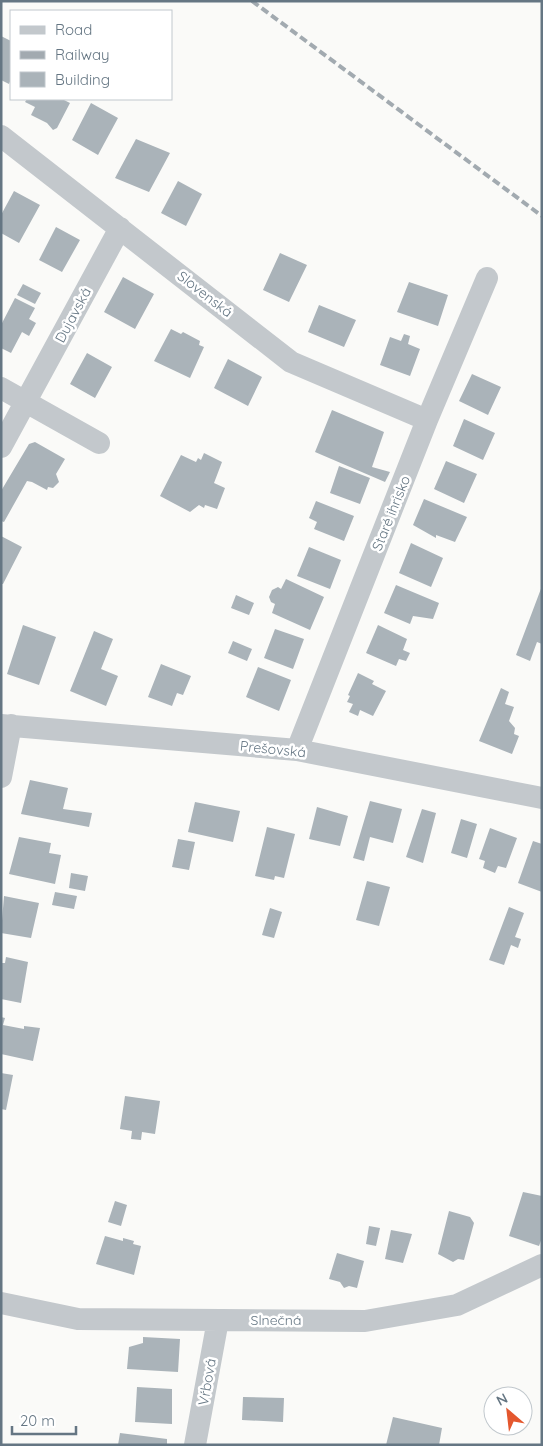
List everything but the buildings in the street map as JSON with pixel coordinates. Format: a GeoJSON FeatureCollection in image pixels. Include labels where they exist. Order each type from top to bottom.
{"type":"FeatureCollection","features":[{"type":"Feature","properties":{"kind":"street","name":"Slovenská"},"geometry":{"type":"LineString","coordinates":[[1,136],[292,362],[428,420]]}},
{"type":"Feature","properties":{"kind":"street","name":"Dujavská"},"geometry":{"type":"LineString","coordinates":[[1,447],[120,228]]}},
{"type":"Feature","properties":{"kind":"street","name":"Staré ihrisko"},"geometry":{"type":"LineString","coordinates":[[297,750],[428,420],[487,278]]}},
{"type":"Feature","properties":{"kind":"street"},"geometry":{"type":"LineString","coordinates":[[1,388],[99,444]]}},
{"type":"Feature","properties":{"kind":"street"},"geometry":{"type":"LineString","coordinates":[[1,777],[6,725]]}},
{"type":"Feature","properties":{"kind":"street","name":"Prešovská"},"geometry":{"type":"LineString","coordinates":[[6,725],[297,750],[540,794]]}},
{"type":"Feature","properties":{"kind":"street","name":"Slnečná"},"geometry":{"type":"LineString","coordinates":[[1,1303],[78,1319],[365,1321],[457,1305],[542,1265]]}},
{"type":"Feature","properties":{"kind":"street","name":"Vŕbová"},"geometry":{"type":"LineString","coordinates":[[196,1445],[218,1320]]}},
{"type":"Feature","properties":{"kind":"railway"},"geometry":{"type":"LineString","coordinates":[[252,1],[542,216]]}}]}
